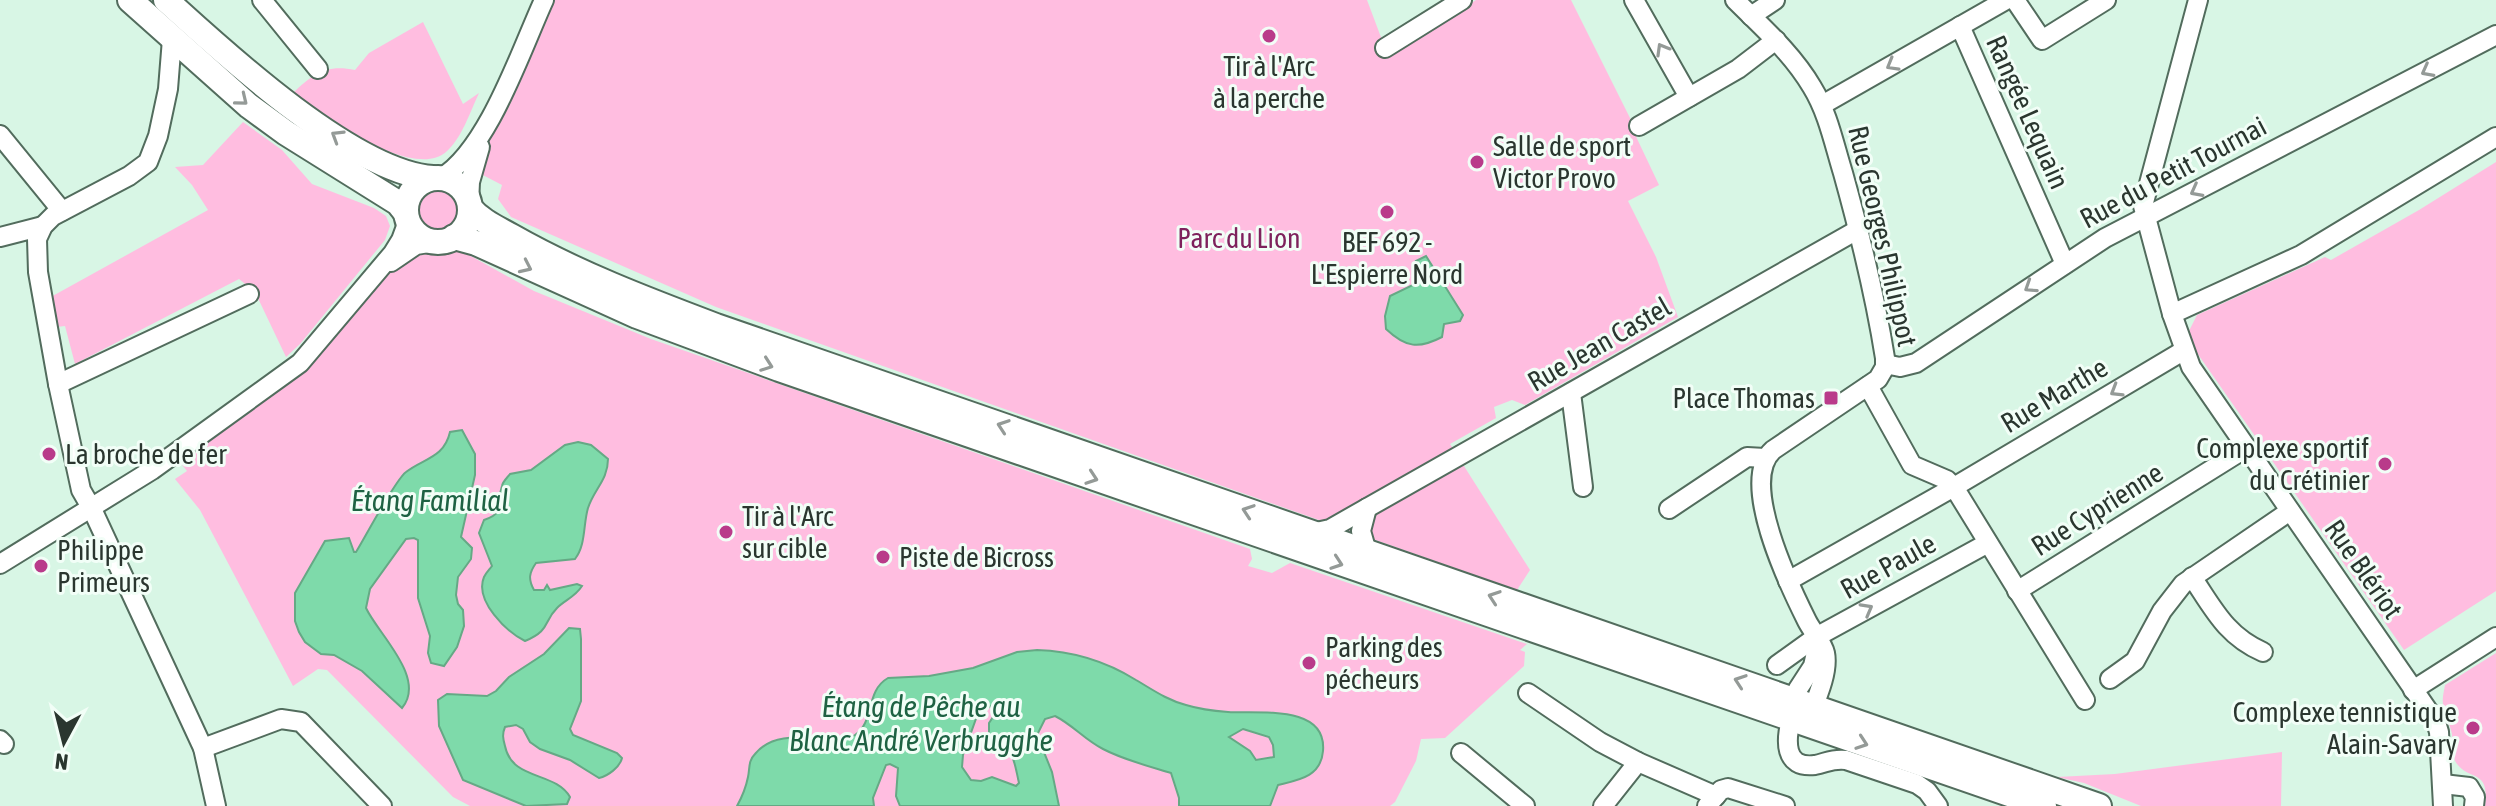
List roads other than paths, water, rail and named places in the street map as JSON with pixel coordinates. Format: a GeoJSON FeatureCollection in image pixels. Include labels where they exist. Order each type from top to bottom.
{"type":"FeatureCollection","features":[{"type":"Feature","properties":{"kind":"main road"},"geometry":{"type":"LineString","coordinates":[[130,0],[204,68],[286,133],[398,203],[418,235],[476,243],[613,306],[719,348],[1799,713],[2099,806]]}},
{"type":"Feature","properties":{"kind":"main road"},"geometry":{"type":"LineString","coordinates":[[166,0],[226,55],[316,123],[394,168],[413,176],[458,184],[480,218],[528,246],[610,283],[691,317],[1367,552],[2044,806]]}},
{"type":"Feature","properties":{"kind":"main road"},"geometry":{"type":"LineString","coordinates":[[407,217],[407,199],[412,190],[423,181],[437,178]]}},
{"type":"Feature","properties":{"kind":"main road"},"geometry":{"type":"LineString","coordinates":[[445,240],[465,227],[470,206]]}},
{"type":"Feature","properties":{"kind":"street"},"geometry":{"type":"LineString","coordinates":[[262,0],[318,69]]}},
{"type":"Feature","properties":{"kind":"street"},"geometry":{"type":"LineString","coordinates":[[470,206],[471,174],[487,125],[544,0]]}},
{"type":"Feature","properties":{"kind":"street"},"geometry":{"type":"LineString","coordinates":[[1385,48],[1462,0]]}},
{"type":"Feature","properties":{"kind":"street"},"geometry":{"type":"LineString","coordinates":[[1634,0],[1689,97]]}},
{"type":"Feature","properties":{"kind":"street","name":"Rue Georges Philippot"},"geometry":{"type":"LineString","coordinates":[[1669,509],[1747,457],[1765,458],[1868,386],[1880,376],[1885,364],[1874,293],[1859,229],[1822,105],[1804,74],[1776,40],[1735,0]]}},
{"type":"Feature","properties":{"kind":"street"},"geometry":{"type":"LineString","coordinates":[[1751,16],[1775,0]]}},
{"type":"Feature","properties":{"kind":"street"},"geometry":{"type":"LineString","coordinates":[[1822,105],[2006,0]]}},
{"type":"Feature","properties":{"kind":"street"},"geometry":{"type":"LineString","coordinates":[[2015,0],[2042,40],[2106,0]]}},
{"type":"Feature","properties":{"kind":"street"},"geometry":{"type":"LineString","coordinates":[[2145,218],[2145,190],[2198,0]]}},
{"type":"Feature","properties":{"kind":"street","name":"Rangée Lequain"},"geometry":{"type":"LineString","coordinates":[[1960,26],[2065,264]]}},
{"type":"Feature","properties":{"kind":"street","name":"Rue du Petit Tournai"},"geometry":{"type":"LineString","coordinates":[[1885,364],[1900,367],[1916,363],[2105,238],[2496,35]]}},
{"type":"Feature","properties":{"kind":"street"},"geometry":{"type":"LineString","coordinates":[[0,237],[43,226],[62,211],[129,176],[148,162],[158,136],[168,89],[172,39]]}},
{"type":"Feature","properties":{"kind":"street"},"geometry":{"type":"LineString","coordinates":[[1639,126],[1738,69],[1776,40]]}},
{"type":"Feature","properties":{"kind":"street"},"geometry":{"type":"LineString","coordinates":[[168,89],[184,73],[204,68]]}},
{"type":"Feature","properties":{"kind":"street"},"geometry":{"type":"LineString","coordinates":[[437,178],[463,161],[487,125]]}},
{"type":"Feature","properties":{"kind":"street"},"geometry":{"type":"LineString","coordinates":[[0,135],[62,211]]}},
{"type":"Feature","properties":{"kind":"street"},"geometry":{"type":"LineString","coordinates":[[2172,314],[2301,255],[2496,137]]}},
{"type":"Feature","properties":{"kind":"street"},"geometry":{"type":"LineString","coordinates":[[0,564],[179,452],[300,363],[398,245],[407,217]]}},
{"type":"Feature","properties":{"kind":"street","name":"Rue Blériot"},"geometry":{"type":"LineString","coordinates":[[2145,218],[2183,351],[2438,727],[2443,806]]}},
{"type":"Feature","properties":{"kind":"street"},"geometry":{"type":"LineString","coordinates":[[43,226],[37,239],[36,258],[81,490],[203,748],[216,806]]}},
{"type":"Feature","properties":{"kind":"street","name":"Rue Jean Castel"},"geometry":{"type":"LineString","coordinates":[[1312,533],[1326,531],[1859,229]]}},
{"type":"Feature","properties":{"kind":"street"},"geometry":{"type":"LineString","coordinates":[[374,277],[410,248],[445,240]]}},
{"type":"Feature","properties":{"kind":"street"},"geometry":{"type":"LineString","coordinates":[[58,384],[249,294]]}},
{"type":"Feature","properties":{"kind":"street","name":"Rue Marthe"},"geometry":{"type":"LineString","coordinates":[[1788,581],[2183,351]]}},
{"type":"Feature","properties":{"kind":"street"},"geometry":{"type":"LineString","coordinates":[[1868,386],[1915,467],[1947,480],[1954,487],[2085,700]]}},
{"type":"Feature","properties":{"kind":"street"},"geometry":{"type":"LineString","coordinates":[[1571,393],[1583,487]]}},
{"type":"Feature","properties":{"kind":"street","name":"Rue Cyprienne"},"geometry":{"type":"LineString","coordinates":[[2017,591],[2246,448]]}},
{"type":"Feature","properties":{"kind":"street"},"geometry":{"type":"LineString","coordinates":[[1765,458],[1760,476],[1764,506],[1788,581],[1825,652],[1825,661],[1786,746],[1798,762],[1813,765],[1836,759],[1846,760],[1917,784],[1927,791],[1938,806]]}},
{"type":"Feature","properties":{"kind":"street"},"geometry":{"type":"LineString","coordinates":[[1367,508],[1361,527],[1367,552]]}},
{"type":"Feature","properties":{"kind":"street"},"geometry":{"type":"LineString","coordinates":[[2110,679],[2135,661],[2168,602],[2192,577],[2290,511]]}},
{"type":"Feature","properties":{"kind":"street","name":"Rue Paule"},"geometry":{"type":"LineString","coordinates":[[1777,665],[1816,637],[1988,543]]}},
{"type":"Feature","properties":{"kind":"street"},"geometry":{"type":"LineString","coordinates":[[2192,577],[2228,630],[2263,652]]}},
{"type":"Feature","properties":{"kind":"street"},"geometry":{"type":"LineString","coordinates":[[2413,690],[2496,637]]}},
{"type":"Feature","properties":{"kind":"street"},"geometry":{"type":"LineString","coordinates":[[1528,693],[1594,739],[1711,801],[1728,788],[1785,806]]}},
{"type":"Feature","properties":{"kind":"street"},"geometry":{"type":"LineString","coordinates":[[203,748],[281,719],[301,722],[382,806]]}},
{"type":"Feature","properties":{"kind":"street"},"geometry":{"type":"LineString","coordinates":[[1461,753],[1525,806]]}},
{"type":"Feature","properties":{"kind":"street"},"geometry":{"type":"LineString","coordinates":[[1603,806],[1638,762]]}},
{"type":"Feature","properties":{"kind":"street"},"geometry":{"type":"LineString","coordinates":[[2443,784],[2469,787],[2475,797],[2474,806]]}},
{"type":"Feature","properties":{"kind":"water"},"geometry":{"type":"Polygon","coordinates":[[[1426,256],[1463,315],[1460,321],[1444,324],[1442,337],[1413,345],[1386,329],[1385,316],[1390,296],[1413,285],[1423,273],[1416,261],[1426,256]]]}},
{"type":"Feature","properties":{"kind":"water","name":"Étang Familial"},"geometry":{"type":"Polygon","coordinates":[[[462,430],[475,454],[475,475],[461,537],[472,548],[471,559],[458,577],[456,595],[463,610],[464,626],[457,647],[444,666],[431,663],[428,653],[430,636],[418,598],[418,540],[406,539],[370,589],[366,608],[398,656],[409,683],[408,696],[402,708],[362,671],[334,655],[321,654],[305,642],[295,621],[295,593],[325,541],[349,538],[356,552],[401,477],[438,452],[450,432],[462,430]]]}},
{"type":"Feature","properties":{"kind":"water","name":"Étang Familial"},"geometry":{"type":"Polygon","coordinates":[[[578,442],[591,445],[608,459],[606,473],[588,508],[581,548],[575,559],[536,563],[530,579],[534,590],[544,590],[547,585],[550,590],[577,584],[582,586],[557,608],[539,633],[525,641],[501,623],[484,596],[484,577],[492,566],[479,533],[484,520],[499,510],[500,492],[510,474],[531,470],[565,445],[578,442]]]}},
{"type":"Feature","properties":{"kind":"water"},"geometry":{"type":"Polygon","coordinates":[[[569,628],[580,629],[581,639],[581,701],[570,729],[573,735],[617,753],[622,758],[619,765],[599,778],[570,760],[540,749],[516,725],[505,727],[503,732],[509,757],[525,771],[563,789],[570,797],[567,804],[526,806],[463,780],[439,726],[438,700],[447,694],[487,696],[544,654],[569,628]]]}},
{"type":"Feature","properties":{"kind":"water","name":"Étang de Pêche au Blanc André Verbrugghe"},"geometry":{"type":"Polygon","coordinates":[[[1050,651],[1089,659],[1196,708],[1272,713],[1303,719],[1314,725],[1321,736],[1321,760],[1307,776],[1278,785],[1270,806],[1179,806],[1171,773],[1103,749],[1055,716],[1045,719],[1037,735],[1052,772],[1059,806],[900,806],[896,796],[898,768],[890,764],[886,765],[873,798],[874,806],[737,806],[751,759],[766,745],[792,738],[845,739],[861,729],[876,691],[888,678],[929,676],[973,668],[1017,652],[1050,651]],[[995,703],[977,716],[963,755],[962,767],[971,780],[981,781],[992,777],[1016,786],[1019,783],[1012,755],[989,737],[989,723],[999,708],[995,703]],[[1243,729],[1229,737],[1250,751],[1256,760],[1274,757],[1269,737],[1243,729]]]}},
{"type":"Feature","properties":{"kind":"place","name":"Tir à l'Arc à la perche"},"geometry":{"type":"Point","coordinates":[1269,36]}},
{"type":"Feature","properties":{"kind":"place","name":"Salle de sport Victor Provo"},"geometry":{"type":"Point","coordinates":[1477,162]}},
{"type":"Feature","properties":{"kind":"place","name":"BEF 692 - L'Espierre Nord"},"geometry":{"type":"Point","coordinates":[1387,212]}},
{"type":"Feature","properties":{"kind":"place","name":"Place Thomas"},"geometry":{"type":"Point","coordinates":[1831,398]}},
{"type":"Feature","properties":{"kind":"place","name":"La broche de fer"},"geometry":{"type":"Point","coordinates":[49,454]}},
{"type":"Feature","properties":{"kind":"place","name":"Complexe sportif du Crétinier"},"geometry":{"type":"Point","coordinates":[2385,464]}},
{"type":"Feature","properties":{"kind":"place","name":"Tir à l'Arc sur cible"},"geometry":{"type":"Point","coordinates":[726,532]}},
{"type":"Feature","properties":{"kind":"place","name":"Piste de Bicross"},"geometry":{"type":"Point","coordinates":[883,557]}},
{"type":"Feature","properties":{"kind":"place","name":"Philippe Primeurs"},"geometry":{"type":"Point","coordinates":[41,566]}},
{"type":"Feature","properties":{"kind":"place","name":"Parking des pécheurs"},"geometry":{"type":"Point","coordinates":[1309,663]}},
{"type":"Feature","properties":{"kind":"place","name":"Complexe tennistique Alain-Savary"},"geometry":{"type":"Point","coordinates":[2473,728]}},
{"type":"Feature","properties":{"kind":"park label","name":"Parc du Lion"},"geometry":{"type":"Point","coordinates":[1239,238]}}]}
